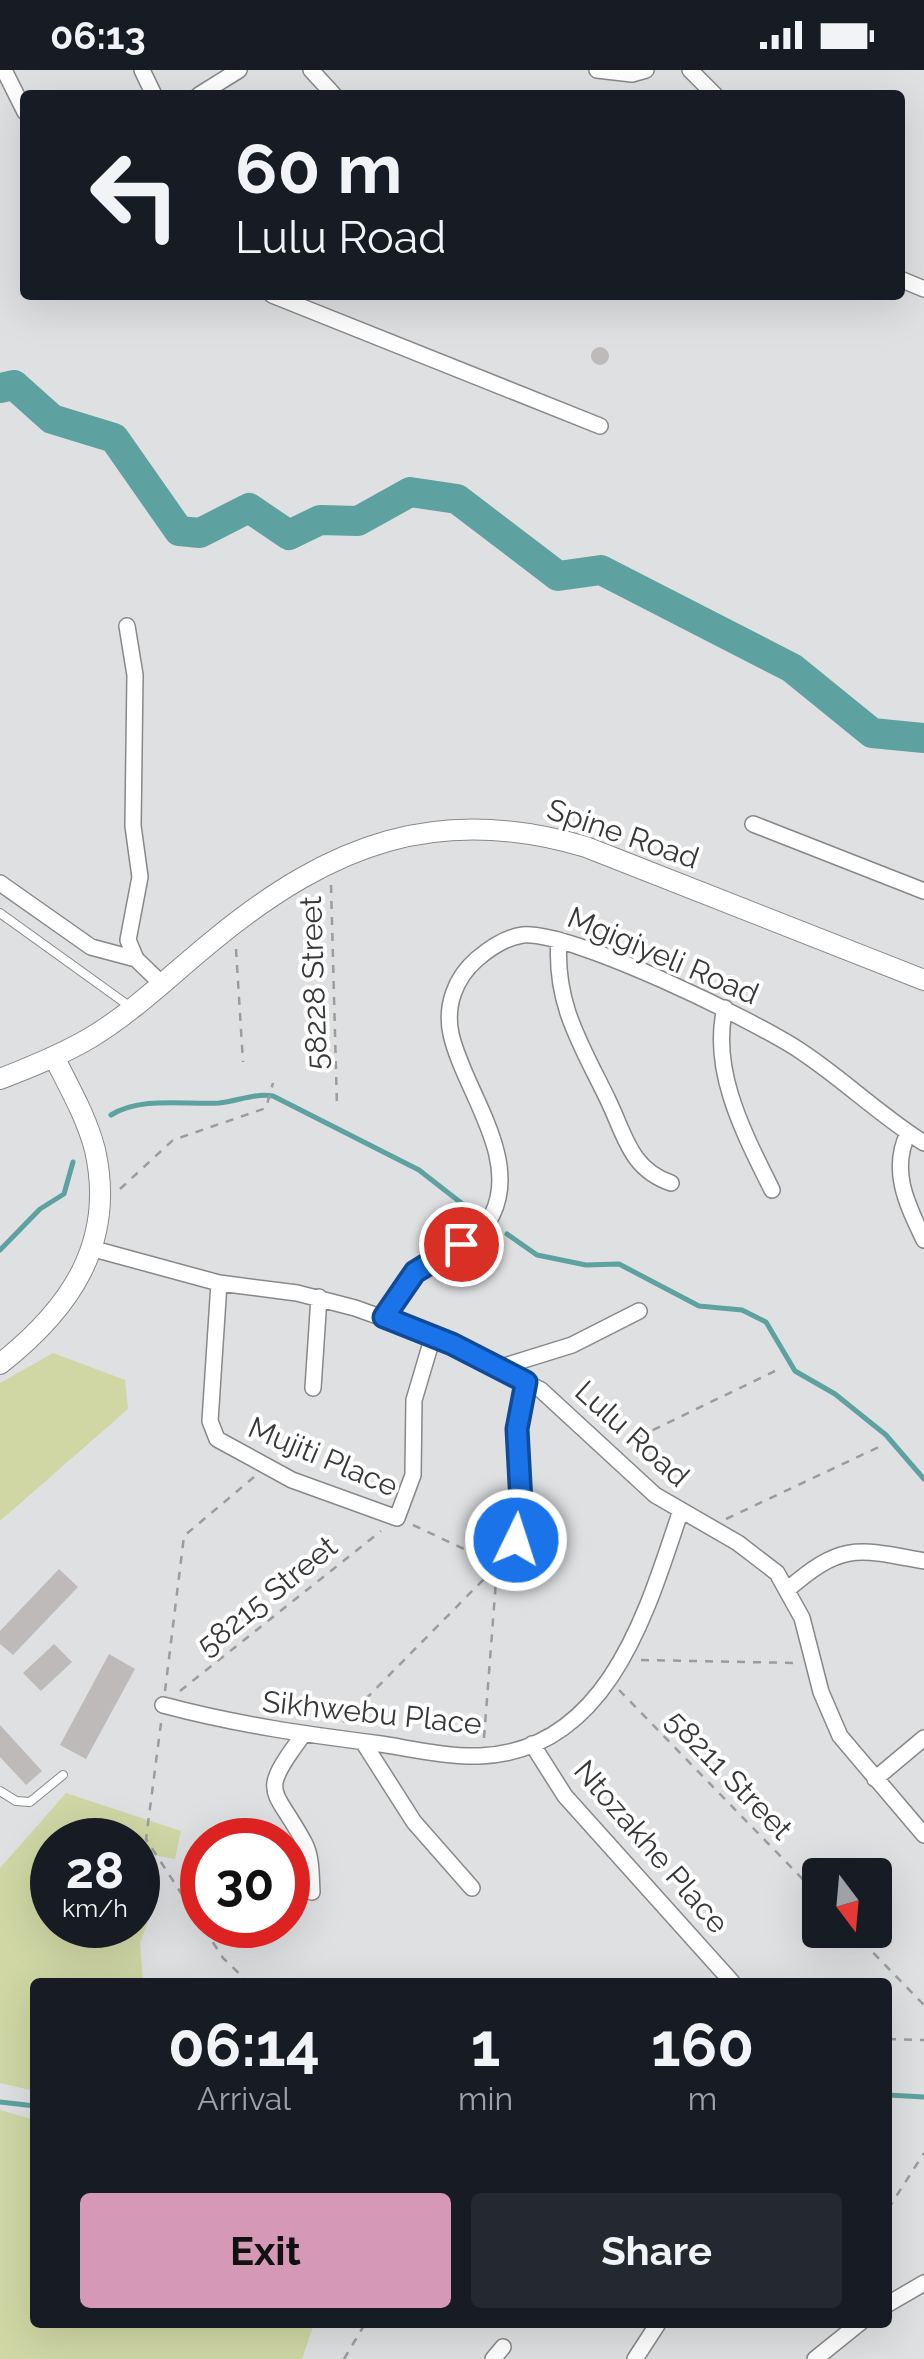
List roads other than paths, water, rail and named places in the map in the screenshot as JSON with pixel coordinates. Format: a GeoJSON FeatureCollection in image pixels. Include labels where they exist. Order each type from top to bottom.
{"type":"FeatureCollection","features":[{"type":"Feature","properties":{"kind":"street"},"geometry":{"type":"LineString","coordinates":[[4,70],[20,102]]}},
{"type":"Feature","properties":{"kind":"street"},"geometry":{"type":"LineString","coordinates":[[207,90],[239,70]]}},
{"type":"Feature","properties":{"kind":"street"},"geometry":{"type":"LineString","coordinates":[[311,70],[329,90]]}},
{"type":"Feature","properties":{"kind":"street"},"geometry":{"type":"LineString","coordinates":[[598,70],[632,74],[646,70]]}},
{"type":"Feature","properties":{"kind":"street"},"geometry":{"type":"LineString","coordinates":[[690,70],[710,90]]}},
{"type":"Feature","properties":{"kind":"street"},"geometry":{"type":"LineString","coordinates":[[285,300],[600,426]]}},
{"type":"Feature","properties":{"kind":"street"},"geometry":{"type":"LineString","coordinates":[[127,626],[135,675],[134,826],[140,877],[128,940],[136,959],[162,984]]}},
{"type":"Feature","properties":{"kind":"street"},"geometry":{"type":"LineString","coordinates":[[753,824],[924,892]]}},
{"type":"Feature","properties":{"kind":"street","name":"Spine Road"},"geometry":{"type":"LineString","coordinates":[[0,1079],[54,1057],[132,1008],[235,922],[330,859],[388,838],[440,829],[493,828],[543,834],[924,980]]}},
{"type":"Feature","properties":{"kind":"street"},"geometry":{"type":"LineString","coordinates":[[0,883],[91,947],[136,959]]}},
{"type":"Feature","properties":{"kind":"street","name":"Mgigiyeli Road"},"geometry":{"type":"LineString","coordinates":[[384,1317],[415,1272],[478,1233],[497,1201],[498,1164],[451,1034],[451,999],[468,967],[502,941],[523,935],[559,940],[725,1008],[805,1054],[924,1143]]}},
{"type":"Feature","properties":{"kind":"street"},"geometry":{"type":"LineString","coordinates":[[559,940],[564,998],[585,1060],[608,1099],[632,1156],[656,1178],[671,1183]]}},
{"type":"Feature","properties":{"kind":"street"},"geometry":{"type":"LineString","coordinates":[[725,1008],[722,1056],[728,1084],[740,1123],[772,1190]]}},
{"type":"Feature","properties":{"kind":"street"},"geometry":{"type":"LineString","coordinates":[[0,1364],[33,1338],[58,1310],[94,1249],[94,1150],[54,1057]]}},
{"type":"Feature","properties":{"kind":"street"},"geometry":{"type":"LineString","coordinates":[[908,1133],[898,1161],[898,1176],[924,1240]]}},
{"type":"Feature","properties":{"kind":"street","name":"Lulu Road"},"geometry":{"type":"LineString","coordinates":[[94,1249],[219,1283],[319,1298],[384,1317],[433,1336],[526,1382],[564,1408],[680,1513],[738,1542],[776,1573],[802,1618],[840,1736],[924,1835]]}},
{"type":"Feature","properties":{"kind":"street","name":"Mujiti Place"},"geometry":{"type":"LineString","coordinates":[[219,1283],[210,1421],[217,1439],[292,1480],[397,1518],[413,1475],[414,1400],[433,1336]]}},
{"type":"Feature","properties":{"kind":"street"},"geometry":{"type":"LineString","coordinates":[[313,1388],[319,1298]]}},
{"type":"Feature","properties":{"kind":"street"},"geometry":{"type":"LineString","coordinates":[[498,1368],[572,1345],[639,1311]]}},
{"type":"Feature","properties":{"kind":"street"},"geometry":{"type":"LineString","coordinates":[[498,1565],[521,1530],[516,1446],[526,1382]]}},
{"type":"Feature","properties":{"kind":"street","name":"Sikhwebu Place"},"geometry":{"type":"LineString","coordinates":[[163,1705],[233,1724],[482,1756],[532,1744],[568,1722],[625,1660],[642,1624],[680,1513]]}},
{"type":"Feature","properties":{"kind":"street"},"geometry":{"type":"LineString","coordinates":[[787,1590],[825,1558],[838,1554],[880,1553],[924,1561]]}},
{"type":"Feature","properties":{"kind":"street"},"geometry":{"type":"LineString","coordinates":[[303,1734],[276,1773],[274,1789],[283,1813],[306,1847],[312,1892]]}},
{"type":"Feature","properties":{"kind":"street"},"geometry":{"type":"LineString","coordinates":[[875,1780],[924,1738]]}},
{"type":"Feature","properties":{"kind":"street"},"geometry":{"type":"LineString","coordinates":[[363,1742],[414,1822],[472,1888]]}},
{"type":"Feature","properties":{"kind":"street","name":"Ntozakhe Place"},"geometry":{"type":"LineString","coordinates":[[532,1744],[565,1796],[728,1978]]}},
{"type":"Feature","properties":{"kind":"street"},"geometry":{"type":"LineString","coordinates":[[892,2302],[924,2283]]}},
{"type":"Feature","properties":{"kind":"street"},"geometry":{"type":"LineString","coordinates":[[635,2359],[655,2328]]}},
{"type":"Feature","properties":{"kind":"street"},"geometry":{"type":"LineString","coordinates":[[815,2359],[853,2328]]}},
{"type":"Feature","properties":{"kind":"lane"},"geometry":{"type":"LineString","coordinates":[[0,913],[132,1008]]}},
{"type":"Feature","properties":{"kind":"lane"},"geometry":{"type":"LineString","coordinates":[[0,1791],[30,1802],[63,1775]]}},
{"type":"Feature","properties":{"kind":"waterway"},"geometry":{"type":"LineString","coordinates":[[0,388],[14,385],[52,419],[114,438],[179,531],[200,533],[249,508],[289,535],[320,520],[358,521],[410,492],[457,499],[558,576],[601,570],[792,668],[872,733],[924,738]]}},
{"type":"Feature","properties":{"kind":"waterway"},"geometry":{"type":"LineString","coordinates":[[111,1115],[150,1103],[219,1103],[273,1096],[419,1170],[474,1213]]}},
{"type":"Feature","properties":{"kind":"waterway"},"geometry":{"type":"LineString","coordinates":[[0,1250],[40,1209],[64,1194],[73,1162]]}},
{"type":"Feature","properties":{"kind":"waterway"},"geometry":{"type":"LineString","coordinates":[[507,1234],[537,1255],[586,1265],[619,1264],[699,1306],[742,1310],[766,1322],[795,1371],[835,1394],[886,1435],[924,1479]]}},
{"type":"Feature","properties":{"kind":"waterway"},"geometry":{"type":"LineString","coordinates":[[892,2095],[924,2097]]}},
{"type":"Feature","properties":{"kind":"waterway"},"geometry":{"type":"LineString","coordinates":[[0,2102],[30,2105]]}}]}
